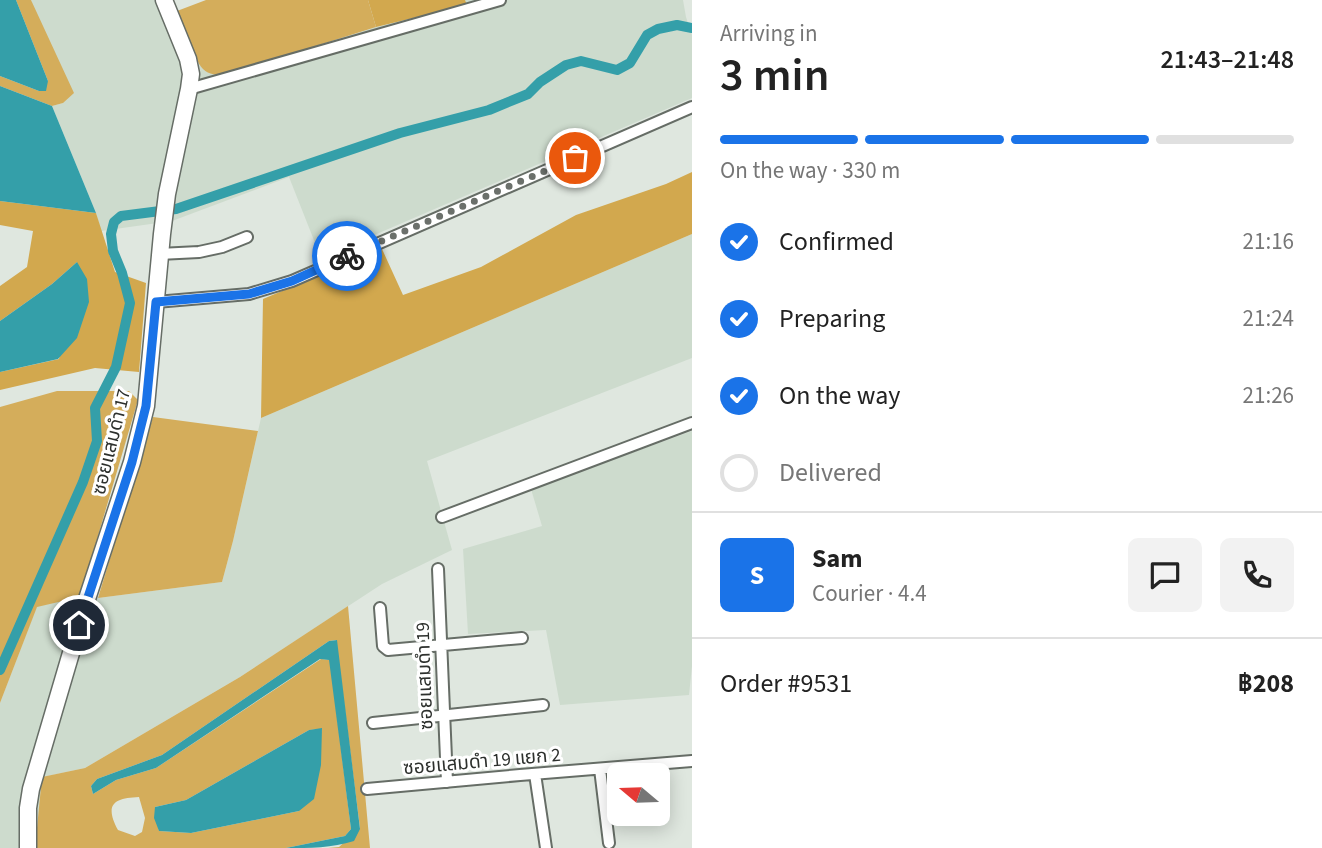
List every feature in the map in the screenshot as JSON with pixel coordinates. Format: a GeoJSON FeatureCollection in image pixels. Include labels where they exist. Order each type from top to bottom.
{"type":"FeatureCollection","features":[{"type":"Feature","properties":{"kind":"street","name":"ซอยแสมดำ 17"},"geometry":{"type":"LineString","coordinates":[[28,848],[28,808],[32,789],[86,602],[132,462],[146,406],[167,194],[191,74],[188,58],[163,0]]}},
{"type":"Feature","properties":{"kind":"street"},"geometry":{"type":"LineString","coordinates":[[189,89],[500,0]]}},
{"type":"Feature","properties":{"kind":"street"},"geometry":{"type":"LineString","coordinates":[[156,302],[249,294],[292,281],[692,107]]}},
{"type":"Feature","properties":{"kind":"street"},"geometry":{"type":"LineString","coordinates":[[159,254],[199,252],[247,237]]}},
{"type":"Feature","properties":{"kind":"street"},"geometry":{"type":"LineString","coordinates":[[442,517],[692,423]]}},
{"type":"Feature","properties":{"kind":"street","name":"ซอยแสมดำ 19"},"geometry":{"type":"LineString","coordinates":[[438,569],[447,782]]}},
{"type":"Feature","properties":{"kind":"street"},"geometry":{"type":"LineString","coordinates":[[380,608],[383,646],[388,650],[522,638]]}},
{"type":"Feature","properties":{"kind":"street"},"geometry":{"type":"LineString","coordinates":[[373,723],[543,705]]}},
{"type":"Feature","properties":{"kind":"street","name":"ซอยแสมดำ 19 แยก 2"},"geometry":{"type":"LineString","coordinates":[[367,789],[692,761]]}},
{"type":"Feature","properties":{"kind":"street"},"geometry":{"type":"LineString","coordinates":[[600,769],[609,843]]}},
{"type":"Feature","properties":{"kind":"street"},"geometry":{"type":"LineString","coordinates":[[535,774],[546,848]]}},
{"type":"Feature","properties":{"kind":"shaded area"},"geometry":{"type":"Polygon","coordinates":[[[16,0],[31,0],[74,93],[63,103],[52,106],[0,86],[0,76],[39,91],[48,81],[16,0]]]}},
{"type":"Feature","properties":{"kind":"shaded area"},"geometry":{"type":"Polygon","coordinates":[[[31,0],[173,0],[196,57],[204,69],[212,74],[224,75],[376,27],[466,5],[465,0],[683,0],[692,35],[692,98],[321,258],[289,177],[172,221],[101,231],[52,106],[63,103],[31,0]]]}},
{"type":"Feature","properties":{"kind":"shaded area"},"geometry":{"type":"Polygon","coordinates":[[[206,0],[368,0],[376,27],[224,75],[213,74],[205,71],[199,64],[177,11],[206,0]]]}},
{"type":"Feature","properties":{"kind":"shaded area"},"geometry":{"type":"Polygon","coordinates":[[[368,0],[465,0],[467,5],[376,27],[368,0]]]}},
{"type":"Feature","properties":{"kind":"shaded area"},"geometry":{"type":"Polygon","coordinates":[[[692,172],[692,234],[261,418],[263,299],[382,249],[403,295],[481,267],[576,215],[666,184],[692,172]]]}},
{"type":"Feature","properties":{"kind":"shaded area"},"geometry":{"type":"Polygon","coordinates":[[[0,201],[96,213],[115,272],[146,283],[139,372],[95,368],[0,390],[0,372],[59,359],[77,262],[52,284],[0,321],[0,286],[27,267],[33,231],[0,225],[0,201]]]}},
{"type":"Feature","properties":{"kind":"shaded area"},"geometry":{"type":"Polygon","coordinates":[[[692,234],[692,358],[427,461],[452,550],[382,584],[240,677],[85,768],[43,777],[35,848],[0,848],[0,703],[37,606],[80,597],[98,598],[222,582],[261,418],[692,234]]]}},
{"type":"Feature","properties":{"kind":"shaded area"},"geometry":{"type":"Polygon","coordinates":[[[57,391],[129,391],[138,400],[80,597],[37,607],[0,703],[0,407],[57,391]]]}},
{"type":"Feature","properties":{"kind":"shaded area"},"geometry":{"type":"Polygon","coordinates":[[[153,417],[258,431],[222,582],[98,598],[153,417]]]}},
{"type":"Feature","properties":{"kind":"shaded area"},"geometry":{"type":"Polygon","coordinates":[[[692,431],[692,666],[689,695],[560,705],[546,630],[468,634],[463,549],[542,526],[531,489],[692,431]]]}},
{"type":"Feature","properties":{"kind":"shaded area"},"geometry":{"type":"Polygon","coordinates":[[[348,606],[370,848],[328,848],[339,847],[360,828],[336,640],[329,641],[162,755],[97,779],[91,786],[93,794],[116,780],[156,768],[321,659],[330,660],[351,829],[345,836],[286,848],[35,848],[42,777],[85,768],[240,677],[348,606]],[[322,729],[309,730],[186,800],[155,807],[159,831],[191,833],[299,811],[322,729]],[[139,797],[118,801],[112,808],[118,830],[135,836],[142,832],[145,818],[139,797]]]}},
{"type":"Feature","properties":{"kind":"water"},"geometry":{"type":"Polygon","coordinates":[[[0,0],[16,0],[48,81],[46,91],[39,91],[0,76],[0,0]]]}},
{"type":"Feature","properties":{"kind":"water"},"geometry":{"type":"Polygon","coordinates":[[[0,86],[52,106],[96,213],[0,201],[0,86]]]}},
{"type":"Feature","properties":{"kind":"water"},"geometry":{"type":"Polygon","coordinates":[[[77,262],[87,279],[89,302],[77,338],[58,359],[0,372],[0,321],[52,284],[77,262]]]}},
{"type":"Feature","properties":{"kind":"water"},"geometry":{"type":"Polygon","coordinates":[[[337,640],[360,829],[354,841],[312,848],[286,848],[345,836],[351,829],[329,660],[320,659],[156,768],[116,780],[93,794],[91,786],[97,779],[162,755],[329,641],[337,640]]]}},
{"type":"Feature","properties":{"kind":"water"},"geometry":{"type":"Polygon","coordinates":[[[322,728],[321,765],[314,799],[299,811],[191,833],[159,831],[154,818],[155,807],[186,800],[309,730],[322,728]]]}},
{"type":"Feature","properties":{"kind":"waterway"},"geometry":{"type":"LineString","coordinates":[[0,670],[83,482],[97,441],[95,408],[116,367],[130,303],[113,251],[111,234],[114,222],[121,216],[176,209],[400,133],[489,110],[528,94],[540,82],[566,65],[581,61],[617,70],[630,63],[647,35],[658,29],[677,25],[692,28]]}},
{"type":"Feature","properties":{"kind":"way so far"},"geometry":{"type":"LineString","coordinates":[[347,256],[575,158]]}},
{"type":"Feature","properties":{"kind":"route"},"geometry":{"type":"LineString","coordinates":[[79,625],[132,462],[146,406],[156,302],[249,294],[292,281],[347,256]]}}]}
